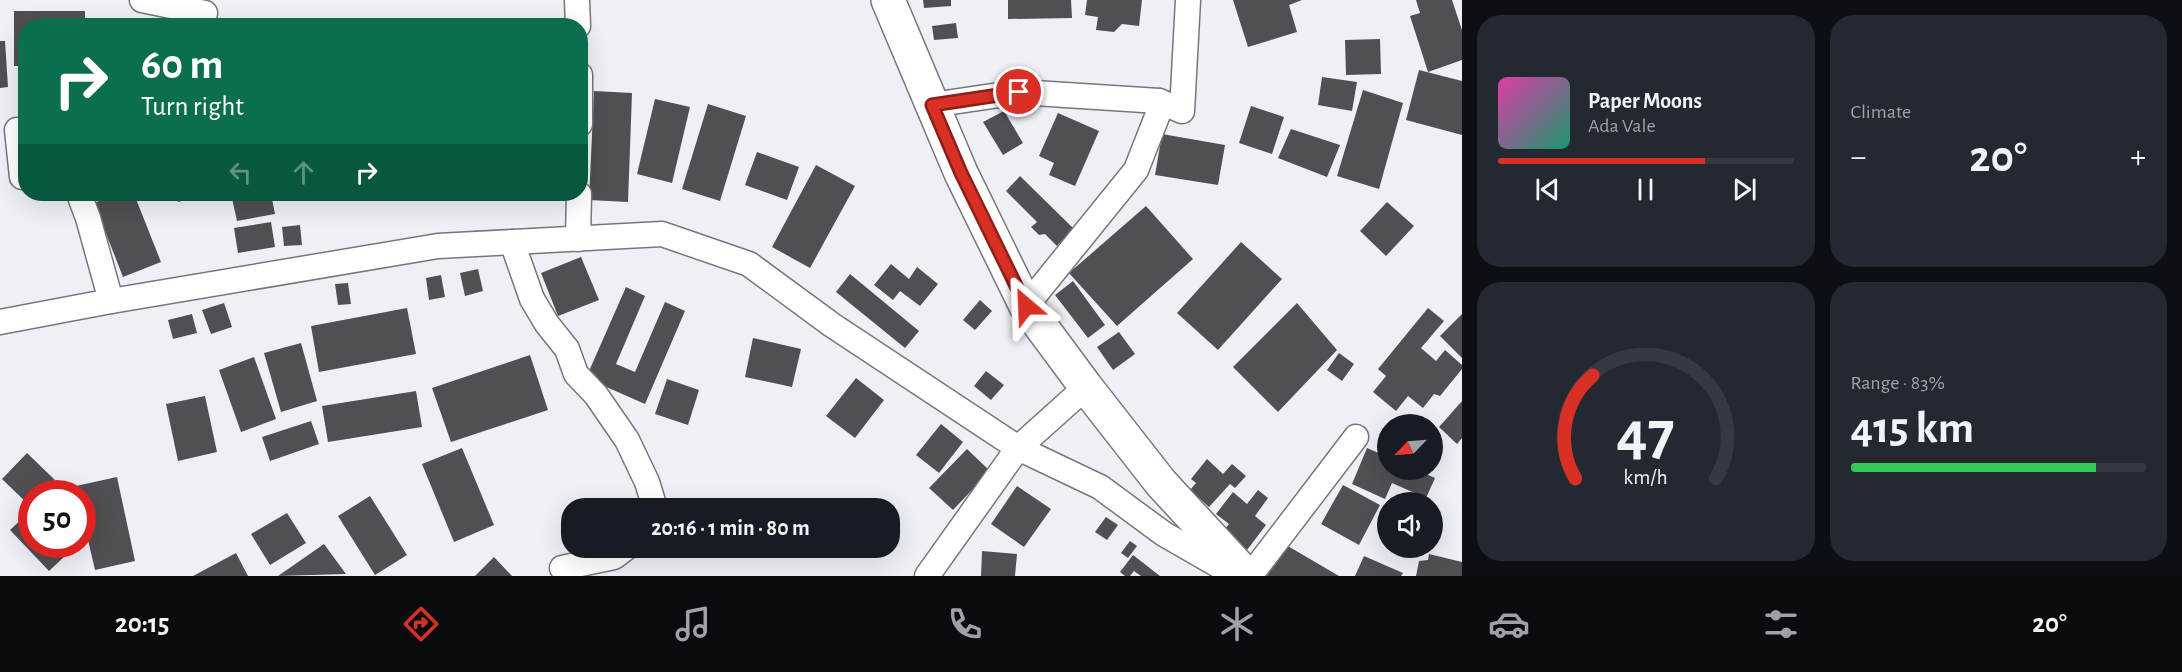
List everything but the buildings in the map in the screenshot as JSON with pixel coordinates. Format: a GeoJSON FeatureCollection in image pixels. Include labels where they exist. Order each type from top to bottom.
{"type":"FeatureCollection","features":[{"type":"Feature","properties":{"kind":"main road"},"geometry":{"type":"LineString","coordinates":[[888,0],[961,173],[1026,306],[1161,483],[1249,576]]}},
{"type":"Feature","properties":{"kind":"street"},"geometry":{"type":"LineString","coordinates":[[142,0],[205,13]]}},
{"type":"Feature","properties":{"kind":"street"},"geometry":{"type":"LineString","coordinates":[[577,0],[578,18]]}},
{"type":"Feature","properties":{"kind":"street"},"geometry":{"type":"LineString","coordinates":[[932,105],[1019,92],[1159,101],[1182,111],[1188,0]]}},
{"type":"Feature","properties":{"kind":"street"},"geometry":{"type":"LineString","coordinates":[[1026,306],[1136,170],[1158,114],[1159,101]]}},
{"type":"Feature","properties":{"kind":"street"},"geometry":{"type":"LineString","coordinates":[[17,129],[18,139]]}},
{"type":"Feature","properties":{"kind":"street"},"geometry":{"type":"LineString","coordinates":[[82,201],[111,301]]}},
{"type":"Feature","properties":{"kind":"street"},"geometry":{"type":"LineString","coordinates":[[578,239],[579,201]]}},
{"type":"Feature","properties":{"kind":"street"},"geometry":{"type":"LineString","coordinates":[[0,322],[438,246],[662,234],[749,264],[832,325],[1018,448],[1100,487],[1164,534],[1237,576]]}},
{"type":"Feature","properties":{"kind":"street"},"geometry":{"type":"LineString","coordinates":[[512,242],[532,299],[547,324],[567,349],[576,374],[596,395],[627,440],[652,498]]}},
{"type":"Feature","properties":{"kind":"street"},"geometry":{"type":"LineString","coordinates":[[927,576],[1018,448],[1086,387]]}},
{"type":"Feature","properties":{"kind":"street"},"geometry":{"type":"LineString","coordinates":[[1249,576],[1356,438]]}},
{"type":"Feature","properties":{"kind":"street"},"geometry":{"type":"LineString","coordinates":[[562,568],[609,558]]}},
{"type":"Feature","properties":{"kind":"route"},"geometry":{"type":"LineString","coordinates":[[1019,92],[932,105],[961,173],[1026,306]]}}]}
